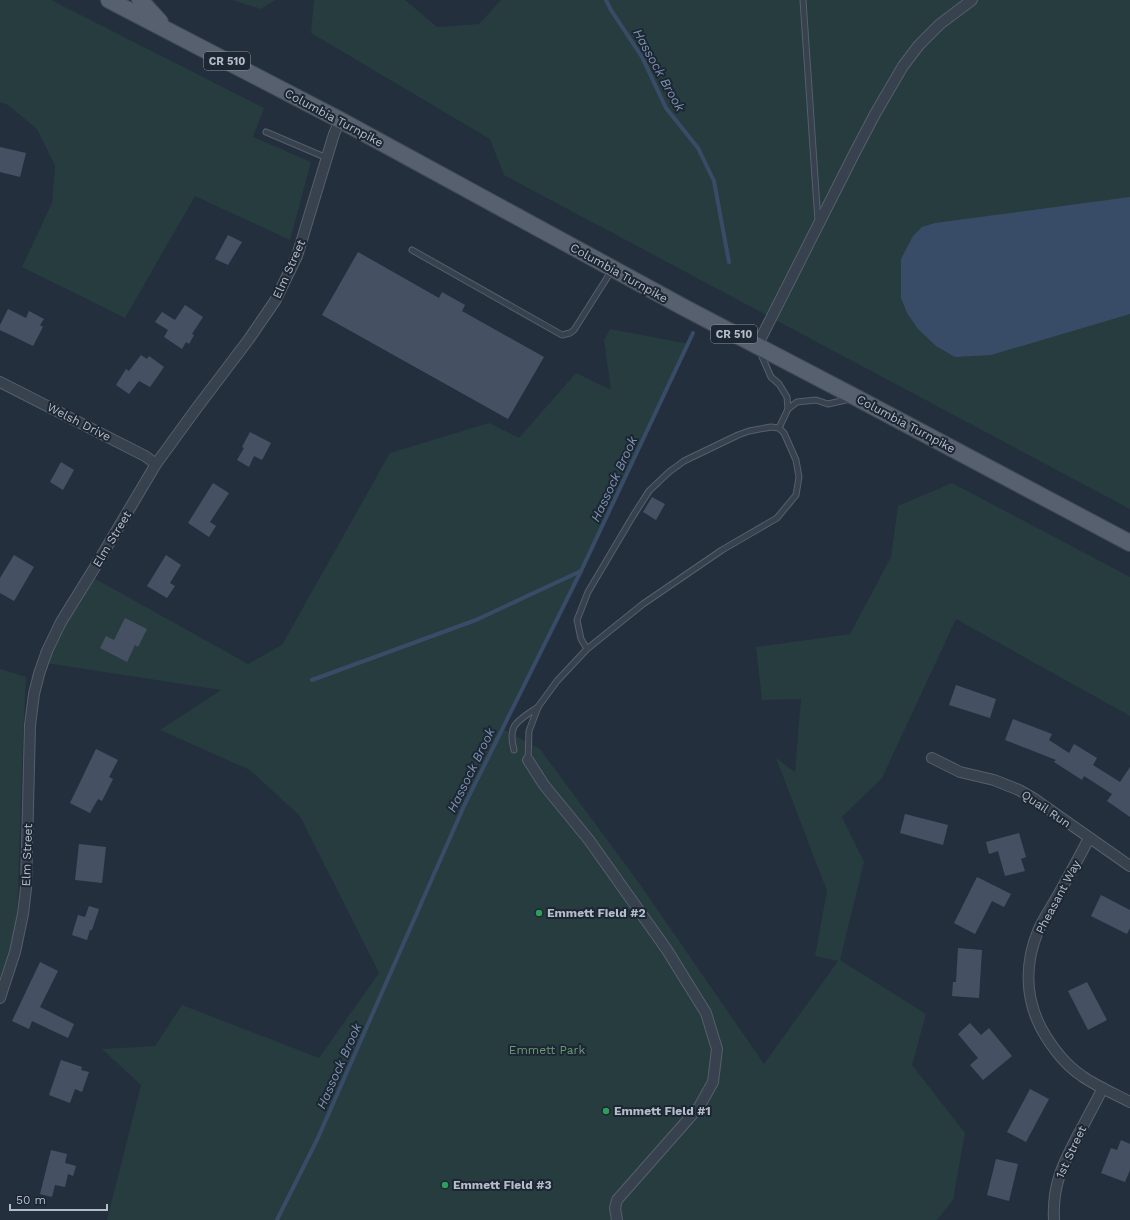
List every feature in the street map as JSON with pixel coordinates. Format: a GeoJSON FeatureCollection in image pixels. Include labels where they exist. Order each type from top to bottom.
{"type":"FeatureCollection","features":[{"type":"Feature","properties":{"kind":"main road","name":"Columbia Turnpike"},"geometry":{"type":"LineString","coordinates":[[109,0],[340,120],[612,269],[1130,543]]}},
{"type":"Feature","properties":{"kind":"main road"},"geometry":{"type":"LineString","coordinates":[[140,0],[166,29]]}},
{"type":"Feature","properties":{"kind":"street"},"geometry":{"type":"LineString","coordinates":[[757,346],[875,114],[903,66],[919,45],[940,24],[972,0]]}},
{"type":"Feature","properties":{"kind":"street","name":"Elm Street"},"geometry":{"type":"LineString","coordinates":[[0,998],[15,952],[23,914],[26,888],[30,725],[34,694],[47,651],[61,622],[156,464],[249,340],[275,301],[297,256],[334,134],[340,120]]}},
{"type":"Feature","properties":{"kind":"street","name":"Welsh Drive"},"geometry":{"type":"LineString","coordinates":[[0,382],[145,456],[156,464]]}},
{"type":"Feature","properties":{"kind":"street","name":"Quail Run"},"geometry":{"type":"LineString","coordinates":[[932,758],[960,772],[994,780],[1019,790],[1033,798],[1130,866]]}},
{"type":"Feature","properties":{"kind":"street"},"geometry":{"type":"LineString","coordinates":[[528,760],[544,785],[589,840],[667,950],[706,1013],[717,1049],[713,1082],[699,1107],[617,1200],[615,1208],[617,1220]]}},
{"type":"Feature","properties":{"kind":"street","name":"Pheasant Way"},"geometry":{"type":"LineString","coordinates":[[1090,838],[1038,930],[1031,949],[1028,967],[1028,985],[1032,1008],[1036,1019],[1046,1037],[1060,1056],[1072,1069],[1083,1077],[1130,1102]]}},
{"type":"Feature","properties":{"kind":"street","name":"1st Street"},"geometry":{"type":"LineString","coordinates":[[1054,1220],[1054,1198],[1057,1180],[1063,1164],[1103,1088]]}},
{"type":"Feature","properties":{"kind":"lane"},"geometry":{"type":"LineString","coordinates":[[803,0],[818,224]]}},
{"type":"Feature","properties":{"kind":"lane"},"geometry":{"type":"LineString","coordinates":[[266,132],[327,158]]}},
{"type":"Feature","properties":{"kind":"lane"},"geometry":{"type":"LineString","coordinates":[[412,250],[562,335],[574,330],[612,269]]}},
{"type":"Feature","properties":{"kind":"lane"},"geometry":{"type":"LineString","coordinates":[[757,346],[771,376],[779,384],[787,397],[788,409]]}},
{"type":"Feature","properties":{"kind":"lane"},"geometry":{"type":"LineString","coordinates":[[779,428],[788,409],[797,402],[816,400],[828,404],[857,398]]}},
{"type":"Feature","properties":{"kind":"lane"},"geometry":{"type":"LineString","coordinates":[[528,760],[530,731],[538,707],[557,681],[587,649],[649,600],[722,550],[777,518],[796,495],[800,477],[796,460],[784,433],[779,428],[771,427],[748,431],[702,452],[669,472],[649,491],[588,592],[577,620],[581,639],[587,649]]}},
{"type":"Feature","properties":{"kind":"lane"},"geometry":{"type":"LineString","coordinates":[[514,750],[511,741],[511,733],[514,725],[538,707]]}},
{"type":"Feature","properties":{"kind":"green space"},"geometry":{"type":"Polygon","coordinates":[[[0,0],[51,0],[264,108],[253,137],[311,162],[290,240],[195,196],[125,318],[22,267],[52,203],[55,166],[37,129],[8,105],[0,102],[0,0]]]}},
{"type":"Feature","properties":{"kind":"green space"},"geometry":{"type":"Polygon","coordinates":[[[232,0],[275,0],[261,9],[232,0]]]}},
{"type":"Feature","properties":{"kind":"green space"},"geometry":{"type":"Polygon","coordinates":[[[314,0],[405,0],[437,27],[479,24],[501,0],[1130,0],[1130,509],[504,175],[490,139],[311,33],[314,0]]]}},
{"type":"Feature","properties":{"kind":"green space","name":"Emmett Park"},"geometry":{"type":"Polygon","coordinates":[[[610,329],[689,344],[538,656],[501,728],[540,749],[639,883],[764,1064],[838,961],[815,956],[827,891],[776,758],[795,772],[801,699],[762,700],[756,647],[850,634],[891,557],[898,506],[952,483],[1130,577],[1130,716],[956,619],[882,778],[842,817],[864,862],[840,960],[926,1014],[912,1065],[965,1133],[953,1200],[937,1220],[107,1220],[141,1085],[102,1049],[155,1046],[182,1005],[319,1058],[379,973],[300,816],[250,770],[160,730],[221,690],[46,663],[66,618],[92,577],[248,664],[282,645],[390,453],[489,423],[519,438],[576,373],[611,390],[604,340],[610,329]]]}},
{"type":"Feature","properties":{"kind":"green space"},"geometry":{"type":"Polygon","coordinates":[[[0,669],[26,677],[16,954],[0,1001],[0,669]]]}},
{"type":"Feature","properties":{"kind":"water"},"geometry":{"type":"Polygon","coordinates":[[[1130,197],[1130,314],[991,355],[955,357],[936,346],[918,329],[907,313],[901,298],[901,259],[913,236],[922,227],[935,223],[1130,197]]]}},
{"type":"Feature","properties":{"kind":"building"},"geometry":{"type":"Polygon","coordinates":[[[0,147],[26,153],[20,177],[0,172],[0,147]]]}},
{"type":"Feature","properties":{"kind":"building"},"geometry":{"type":"Polygon","coordinates":[[[228,235],[242,242],[228,265],[215,259],[228,235]]]}},
{"type":"Feature","properties":{"kind":"building"},"geometry":{"type":"Polygon","coordinates":[[[358,252],[439,298],[442,292],[465,305],[462,311],[544,357],[508,419],[322,315],[358,252]]]}},
{"type":"Feature","properties":{"kind":"building"},"geometry":{"type":"Polygon","coordinates":[[[185,305],[203,317],[192,334],[194,335],[189,344],[186,342],[182,349],[164,337],[168,330],[155,322],[162,312],[175,320],[185,305]]]}},
{"type":"Feature","properties":{"kind":"building"},"geometry":{"type":"Polygon","coordinates":[[[8,309],[26,318],[29,311],[44,319],[40,325],[43,327],[33,346],[0,330],[0,325],[8,309]]]}},
{"type":"Feature","properties":{"kind":"building"},"geometry":{"type":"Polygon","coordinates":[[[141,355],[147,359],[149,356],[164,367],[150,387],[139,381],[129,394],[116,385],[126,369],[129,371],[141,355]]]}},
{"type":"Feature","properties":{"kind":"building"},"geometry":{"type":"Polygon","coordinates":[[[250,432],[271,443],[262,460],[254,456],[249,467],[237,460],[244,448],[242,447],[250,432]]]}},
{"type":"Feature","properties":{"kind":"building"},"geometry":{"type":"Polygon","coordinates":[[[61,462],[74,470],[63,490],[50,482],[61,462]]]}},
{"type":"Feature","properties":{"kind":"building"},"geometry":{"type":"Polygon","coordinates":[[[213,483],[229,493],[210,522],[216,526],[209,537],[188,523],[213,483]]]}},
{"type":"Feature","properties":{"kind":"building"},"geometry":{"type":"Polygon","coordinates":[[[652,497],[665,504],[656,520],[643,512],[652,497]]]}},
{"type":"Feature","properties":{"kind":"building"},"geometry":{"type":"Polygon","coordinates":[[[14,555],[34,567],[14,601],[0,593],[0,578],[14,555]]]}},
{"type":"Feature","properties":{"kind":"building"},"geometry":{"type":"Polygon","coordinates":[[[166,555],[181,565],[170,583],[175,586],[167,598],[147,586],[166,555]]]}},
{"type":"Feature","properties":{"kind":"building"},"geometry":{"type":"Polygon","coordinates":[[[125,618],[147,629],[138,647],[135,645],[127,662],[100,648],[106,636],[114,640],[125,618]]]}},
{"type":"Feature","properties":{"kind":"building"},"geometry":{"type":"Polygon","coordinates":[[[956,685],[996,699],[990,718],[949,705],[956,685]]]}},
{"type":"Feature","properties":{"kind":"building"},"geometry":{"type":"Polygon","coordinates":[[[1013,719],[1052,734],[1049,740],[1069,753],[1074,744],[1097,758],[1093,765],[1120,782],[1130,767],[1130,817],[1107,801],[1112,794],[1084,776],[1082,780],[1054,762],[1056,760],[1005,740],[1013,719]]]}},
{"type":"Feature","properties":{"kind":"building"},"geometry":{"type":"Polygon","coordinates":[[[96,749],[118,760],[109,777],[113,779],[102,801],[98,799],[90,813],[70,803],[96,749]]]}},
{"type":"Feature","properties":{"kind":"building"},"geometry":{"type":"Polygon","coordinates":[[[905,814],[948,825],[943,845],[900,833],[905,814]]]}},
{"type":"Feature","properties":{"kind":"building"},"geometry":{"type":"Polygon","coordinates":[[[1019,833],[1026,857],[1021,859],[1025,871],[1005,876],[998,851],[989,854],[986,842],[1019,833]]]}},
{"type":"Feature","properties":{"kind":"building"},"geometry":{"type":"Polygon","coordinates":[[[79,844],[106,847],[102,883],[75,880],[79,844]]]}},
{"type":"Feature","properties":{"kind":"building"},"geometry":{"type":"Polygon","coordinates":[[[977,877],[1011,894],[1004,907],[992,901],[975,934],[954,923],[977,877]]]}},
{"type":"Feature","properties":{"kind":"building"},"geometry":{"type":"Polygon","coordinates":[[[1101,895],[1130,910],[1130,928],[1127,934],[1091,916],[1101,895]]]}},
{"type":"Feature","properties":{"kind":"building"},"geometry":{"type":"Polygon","coordinates":[[[89,906],[99,909],[87,940],[72,935],[78,915],[85,917],[89,906]]]}},
{"type":"Feature","properties":{"kind":"building"},"geometry":{"type":"Polygon","coordinates":[[[958,948],[982,950],[979,998],[952,996],[953,982],[956,982],[958,948]]]}},
{"type":"Feature","properties":{"kind":"building"},"geometry":{"type":"Polygon","coordinates":[[[40,962],[58,971],[40,1007],[74,1024],[68,1038],[32,1021],[29,1029],[12,1021],[40,962]]]}},
{"type":"Feature","properties":{"kind":"building"},"geometry":{"type":"Polygon","coordinates":[[[1087,982],[1107,1020],[1088,1030],[1068,991],[1087,982]]]}},
{"type":"Feature","properties":{"kind":"building"},"geometry":{"type":"Polygon","coordinates":[[[970,1023],[981,1035],[989,1028],[1012,1056],[983,1080],[970,1065],[978,1058],[958,1034],[970,1023]]]}},
{"type":"Feature","properties":{"kind":"building"},"geometry":{"type":"Polygon","coordinates":[[[61,1060],[82,1067],[81,1070],[89,1072],[82,1092],[75,1089],[70,1103],[49,1095],[61,1060]]]}},
{"type":"Feature","properties":{"kind":"building"},"geometry":{"type":"Polygon","coordinates":[[[1030,1089],[1049,1099],[1026,1142],[1007,1132],[1030,1089]]]}},
{"type":"Feature","properties":{"kind":"building"},"geometry":{"type":"Polygon","coordinates":[[[1121,1140],[1130,1144],[1130,1170],[1125,1182],[1101,1173],[1111,1148],[1117,1150],[1121,1140]]]}},
{"type":"Feature","properties":{"kind":"building"},"geometry":{"type":"Polygon","coordinates":[[[51,1150],[67,1154],[65,1163],[76,1166],[73,1176],[68,1174],[65,1187],[55,1185],[52,1197],[40,1194],[51,1150]]]}},
{"type":"Feature","properties":{"kind":"building"},"geometry":{"type":"Polygon","coordinates":[[[996,1159],[1018,1164],[1009,1201],[987,1195],[996,1159]]]}},
{"type":"Feature","properties":{"kind":"waterway","name":"Hassock Brook"},"geometry":{"type":"LineString","coordinates":[[606,0],[642,57],[666,108],[698,148],[714,181],[729,262]]}},
{"type":"Feature","properties":{"kind":"waterway","name":"Hassock Brook"},"geometry":{"type":"LineString","coordinates":[[277,1220],[317,1140],[464,806],[581,571],[693,333]]}},
{"type":"Feature","properties":{"kind":"waterway"},"geometry":{"type":"LineString","coordinates":[[312,680],[476,620],[581,571]]}},
{"type":"Feature","properties":{"kind":"place","name":"Emmett Field #2"},"geometry":{"type":"Point","coordinates":[539,913]}},
{"type":"Feature","properties":{"kind":"place","name":"Emmett Field #1"},"geometry":{"type":"Point","coordinates":[606,1111]}},
{"type":"Feature","properties":{"kind":"place","name":"Emmett Field #3"},"geometry":{"type":"Point","coordinates":[445,1185]}}]}
